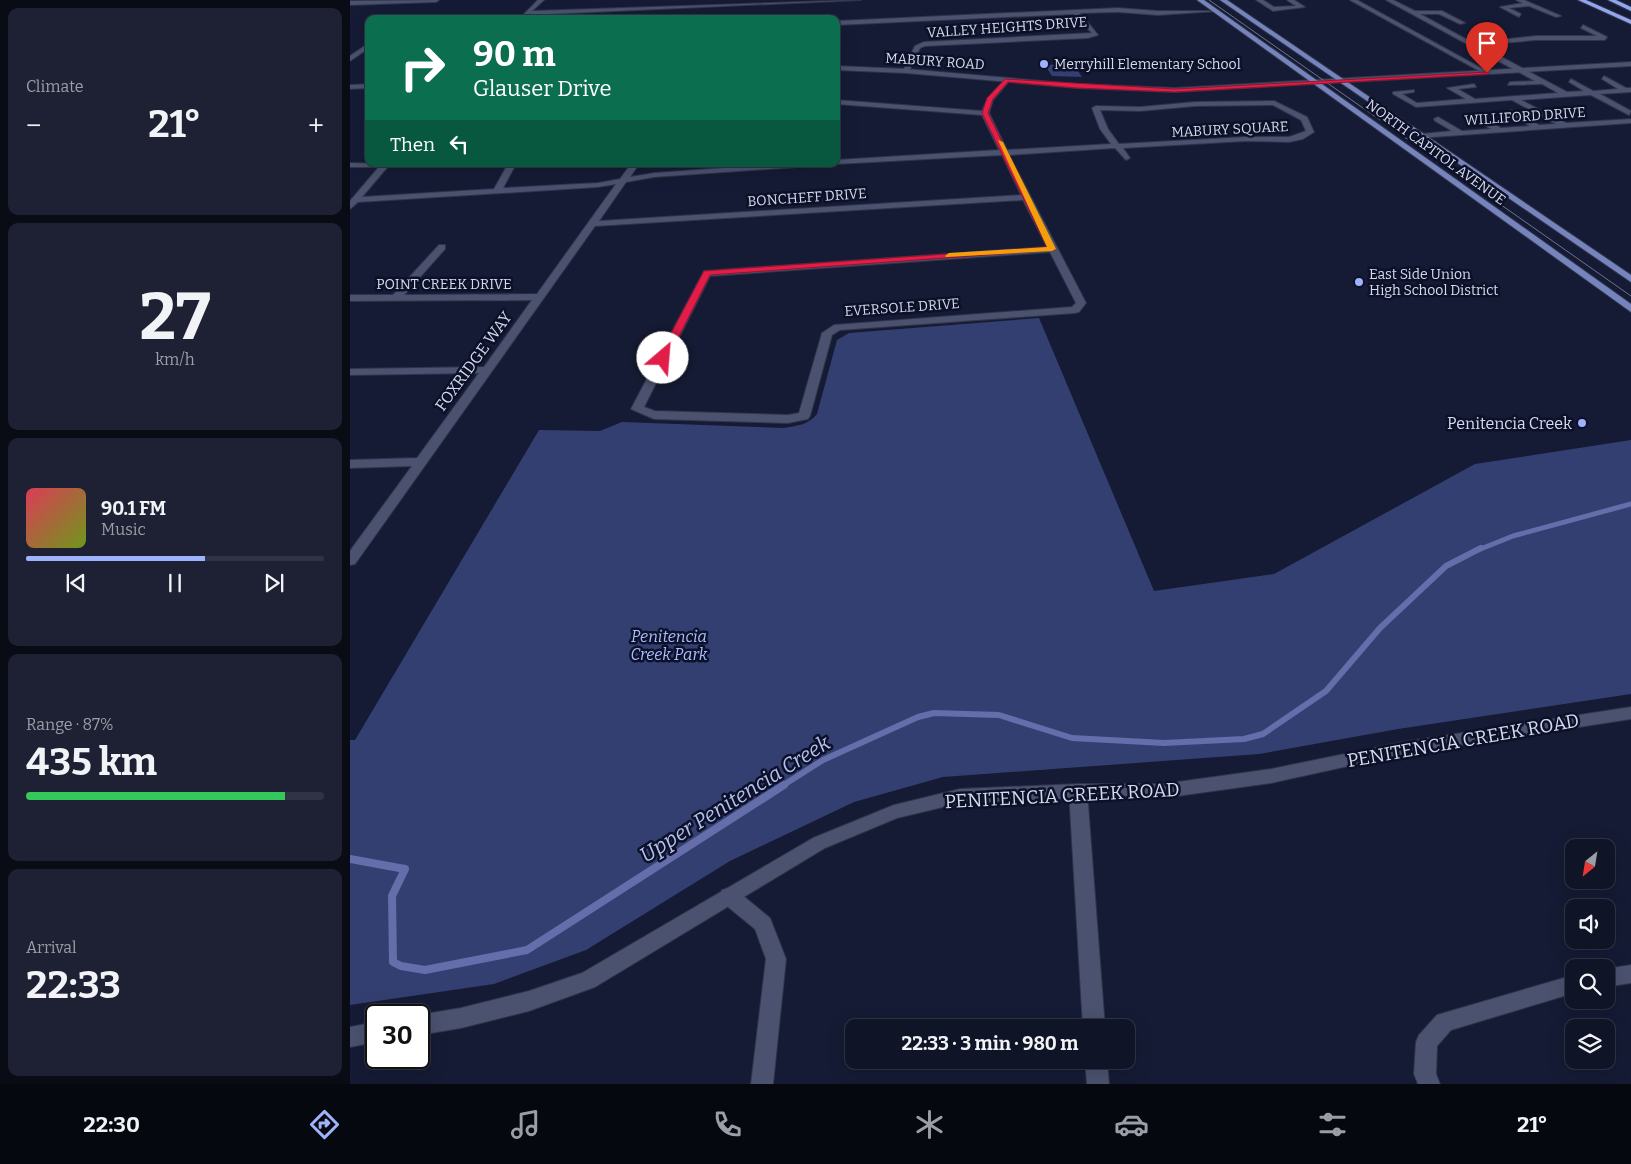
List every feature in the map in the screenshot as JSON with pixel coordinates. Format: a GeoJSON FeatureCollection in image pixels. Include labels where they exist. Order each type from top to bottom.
{"type":"FeatureCollection","features":[{"type":"Feature","properties":{"kind":"highway"},"geometry":{"type":"LineString","coordinates":[[1581,0],[1631,22]]}},
{"type":"Feature","properties":{"kind":"highway"},"geometry":{"type":"LineString","coordinates":[[1611,0],[1631,9]]}},
{"type":"Feature","properties":{"kind":"main road","name":"NORTH CAPITOL AVENUE"},"geometry":{"type":"LineString","coordinates":[[1200,0],[1631,309]]}},
{"type":"Feature","properties":{"kind":"main road","name":"NORTH CAPITOL AVENUE"},"geometry":{"type":"LineString","coordinates":[[1223,0],[1631,279]]}},
{"type":"Feature","properties":{"kind":"street"},"geometry":{"type":"LineString","coordinates":[[354,2],[436,0]]}},
{"type":"Feature","properties":{"kind":"street"},"geometry":{"type":"LineString","coordinates":[[526,13],[541,0]]}},
{"type":"Feature","properties":{"kind":"street"},"geometry":{"type":"LineString","coordinates":[[639,9],[640,0]]}},
{"type":"Feature","properties":{"kind":"street"},"geometry":{"type":"LineString","coordinates":[[834,0],[836,8]]}},
{"type":"Feature","properties":{"kind":"street"},"geometry":{"type":"LineString","coordinates":[[526,13],[639,9],[729,2],[858,0]]}},
{"type":"Feature","properties":{"kind":"street"},"geometry":{"type":"LineString","coordinates":[[1259,0],[1273,9],[1302,7],[1290,0]]}},
{"type":"Feature","properties":{"kind":"street"},"geometry":{"type":"LineString","coordinates":[[1353,0],[1487,73]]}},
{"type":"Feature","properties":{"kind":"street"},"geometry":{"type":"LineString","coordinates":[[1389,0],[1565,94]]}},
{"type":"Feature","properties":{"kind":"street"},"geometry":{"type":"LineString","coordinates":[[1519,0],[1558,16]]}},
{"type":"Feature","properties":{"kind":"street"},"geometry":{"type":"LineString","coordinates":[[1519,15],[1503,7],[1530,4]]}},
{"type":"Feature","properties":{"kind":"street"},"geometry":{"type":"LineString","coordinates":[[840,23],[1076,13],[1214,10]]}},
{"type":"Feature","properties":{"kind":"street"},"geometry":{"type":"LineString","coordinates":[[1381,15],[1440,12],[1462,23]]}},
{"type":"Feature","properties":{"kind":"street","name":"VALLEY HEIGHTS DRIVE"},"geometry":{"type":"LineString","coordinates":[[906,71],[918,47],[924,44],[1088,36],[1096,34],[1076,13]]}},
{"type":"Feature","properties":{"kind":"street"},"geometry":{"type":"LineString","coordinates":[[1474,44],[1536,38],[1605,38],[1583,28]]}},
{"type":"Feature","properties":{"kind":"street"},"geometry":{"type":"LineString","coordinates":[[350,59],[365,48]]}},
{"type":"Feature","properties":{"kind":"street","name":"MABURY ROAD"},"geometry":{"type":"LineString","coordinates":[[840,68],[906,71],[1077,86],[1175,90],[1344,82],[1631,64]]}},
{"type":"Feature","properties":{"kind":"street"},"geometry":{"type":"LineString","coordinates":[[1604,78],[1629,92]]}},
{"type":"Feature","properties":{"kind":"street"},"geometry":{"type":"LineString","coordinates":[[1007,80],[990,98],[985,113],[1052,249]]}},
{"type":"Feature","properties":{"kind":"street"},"geometry":{"type":"LineString","coordinates":[[1510,84],[1544,82]]}},
{"type":"Feature","properties":{"kind":"street"},"geometry":{"type":"LineString","coordinates":[[1571,82],[1629,113]]}},
{"type":"Feature","properties":{"kind":"street"},"geometry":{"type":"LineString","coordinates":[[350,87],[365,86]]}},
{"type":"Feature","properties":{"kind":"street"},"geometry":{"type":"LineString","coordinates":[[1472,100],[1450,88],[1474,86]]}},
{"type":"Feature","properties":{"kind":"street"},"geometry":{"type":"LineString","coordinates":[[1412,91],[1395,93],[1416,105],[1565,94],[1629,92]]}},
{"type":"Feature","properties":{"kind":"street"},"geometry":{"type":"LineString","coordinates":[[1514,98],[1563,125]]}},
{"type":"Feature","properties":{"kind":"street"},"geometry":{"type":"LineString","coordinates":[[840,102],[985,113]]}},
{"type":"Feature","properties":{"kind":"street","name":"MABURY SQUARE"},"geometry":{"type":"LineString","coordinates":[[840,161],[885,155],[1005,152],[1118,146],[1162,146],[1228,139],[1292,138],[1310,132],[1304,119],[1274,103],[1195,104],[1140,109],[1096,108],[1104,128],[1118,146],[1126,158]]}},
{"type":"Feature","properties":{"kind":"street"},"geometry":{"type":"LineString","coordinates":[[1528,106],[1509,110],[1537,127]]}},
{"type":"Feature","properties":{"kind":"street"},"geometry":{"type":"LineString","coordinates":[[1543,114],[1577,111]]}},
{"type":"Feature","properties":{"kind":"street"},"geometry":{"type":"LineString","coordinates":[[1476,117],[1499,130]]}},
{"type":"Feature","properties":{"kind":"street"},"geometry":{"type":"LineString","coordinates":[[1438,119],[1460,133]]}},
{"type":"Feature","properties":{"kind":"street","name":"WILLIFORD DRIVE"},"geometry":{"type":"LineString","coordinates":[[1421,136],[1631,121]]}},
{"type":"Feature","properties":{"kind":"street"},"geometry":{"type":"LineString","coordinates":[[350,166],[365,165]]}},
{"type":"Feature","properties":{"kind":"street"},"geometry":{"type":"LineString","coordinates":[[350,206],[358,200],[384,167]]}},
{"type":"Feature","properties":{"kind":"street"},"geometry":{"type":"LineString","coordinates":[[498,190],[510,167]]}},
{"type":"Feature","properties":{"kind":"street","name":"FOXRIDGE WAY"},"geometry":{"type":"LineString","coordinates":[[350,561],[488,370],[590,224],[633,167]]}},
{"type":"Feature","properties":{"kind":"street"},"geometry":{"type":"LineString","coordinates":[[358,200],[598,185],[654,175],[768,167]]}},
{"type":"Feature","properties":{"kind":"street","name":"BONCHEFF DRIVE"},"geometry":{"type":"LineString","coordinates":[[590,224],[1026,197]]}},
{"type":"Feature","properties":{"kind":"street"},"geometry":{"type":"LineString","coordinates":[[396,298],[442,247]]}},
{"type":"Feature","properties":{"kind":"street","name":"EVERSOLE DRIVE"},"geometry":{"type":"LineString","coordinates":[[1052,249],[1081,303],[1075,310],[838,327],[826,334],[804,416],[788,419],[664,415],[637,409],[707,272],[1052,249]]}},
{"type":"Feature","properties":{"kind":"street","name":"POINT CREEK DRIVE"},"geometry":{"type":"LineString","coordinates":[[350,298],[538,297]]}},
{"type":"Feature","properties":{"kind":"street"},"geometry":{"type":"LineString","coordinates":[[350,372],[488,370]]}},
{"type":"Feature","properties":{"kind":"street"},"geometry":{"type":"LineString","coordinates":[[350,464],[420,462]]}},
{"type":"Feature","properties":{"kind":"street","name":"PENITENCIA CREEK ROAD"},"geometry":{"type":"LineString","coordinates":[[430,1023],[461,1018],[529,1001],[588,980],[819,843],[894,812],[960,796],[1163,791],[1271,776],[1403,748],[1631,713]]}},
{"type":"Feature","properties":{"kind":"street"},"geometry":{"type":"LineString","coordinates":[[1078,792],[1093,1019]]}},
{"type":"Feature","properties":{"kind":"street"},"geometry":{"type":"LineString","coordinates":[[729,896],[763,924],[776,959],[762,1084]]}},
{"type":"Feature","properties":{"kind":"street"},"geometry":{"type":"LineString","coordinates":[[1615,977],[1631,974]]}},
{"type":"Feature","properties":{"kind":"street"},"geometry":{"type":"LineString","coordinates":[[1429,1084],[1425,1074],[1428,1042],[1444,1022],[1565,987]]}},
{"type":"Feature","properties":{"kind":"street"},"geometry":{"type":"LineString","coordinates":[[350,1036],[365,1034]]}},
{"type":"Feature","properties":{"kind":"street"},"geometry":{"type":"LineString","coordinates":[[1097,1069],[1098,1084]]}},
{"type":"Feature","properties":{"kind":"green space"},"geometry":{"type":"Polygon","coordinates":[[[1067,64],[1070,68],[1076,68],[1082,77],[1052,76],[1045,65],[1067,64]]]}},
{"type":"Feature","properties":{"kind":"green space","name":"Penitencia Creek Park"},"geometry":{"type":"Polygon","coordinates":[[[1039,318],[1154,591],[1274,574],[1475,464],[1631,440],[1631,694],[1398,729],[1259,754],[943,777],[854,802],[730,861],[586,950],[494,984],[350,1005],[350,740],[355,740],[539,430],[600,431],[622,422],[783,428],[798,426],[810,421],[817,414],[837,340],[849,333],[1039,318]]]}},
{"type":"Feature","properties":{"kind":"waterway","name":"Upper Penitencia Creek"},"geometry":{"type":"LineString","coordinates":[[1478,550],[1513,536],[1631,504]]}},
{"type":"Feature","properties":{"kind":"waterway","name":"Upper Penitencia Creek"},"geometry":{"type":"LineString","coordinates":[[782,786],[823,760],[918,717],[934,713],[999,715],[1072,738],[1164,743],[1244,739],[1263,734],[1326,691],[1380,628],[1446,566],[1481,548]]}},
{"type":"Feature","properties":{"kind":"waterway","name":"Upper Penitencia Creek"},"geometry":{"type":"LineString","coordinates":[[350,859],[405,869],[392,896],[393,962],[401,966],[425,970],[527,950],[784,785]]}},
{"type":"Feature","properties":{"kind":"tram line"},"geometry":{"type":"LineString","coordinates":[[1209,0],[1631,296]]}},
{"type":"Feature","properties":{"kind":"slow traffic"},"geometry":{"type":"LineString","coordinates":[[949,256],[1052,249],[1000,142]]}},
{"type":"Feature","properties":{"kind":"place","name":"Merryhill Elementary School"},"geometry":{"type":"Point","coordinates":[1044,64]}},
{"type":"Feature","properties":{"kind":"place","name":"East Side Union High School District"},"geometry":{"type":"Point","coordinates":[1359,282]}},
{"type":"Feature","properties":{"kind":"place","name":"Penitencia Creek"},"geometry":{"type":"Point","coordinates":[1582,423]}},
{"type":"Feature","properties":{"kind":"route"},"geometry":{"type":"LineString","coordinates":[[663,358],[707,272],[1052,249],[985,113],[990,98],[1007,80],[1124,89],[1175,90],[1230,89],[1487,73]]}}]}
